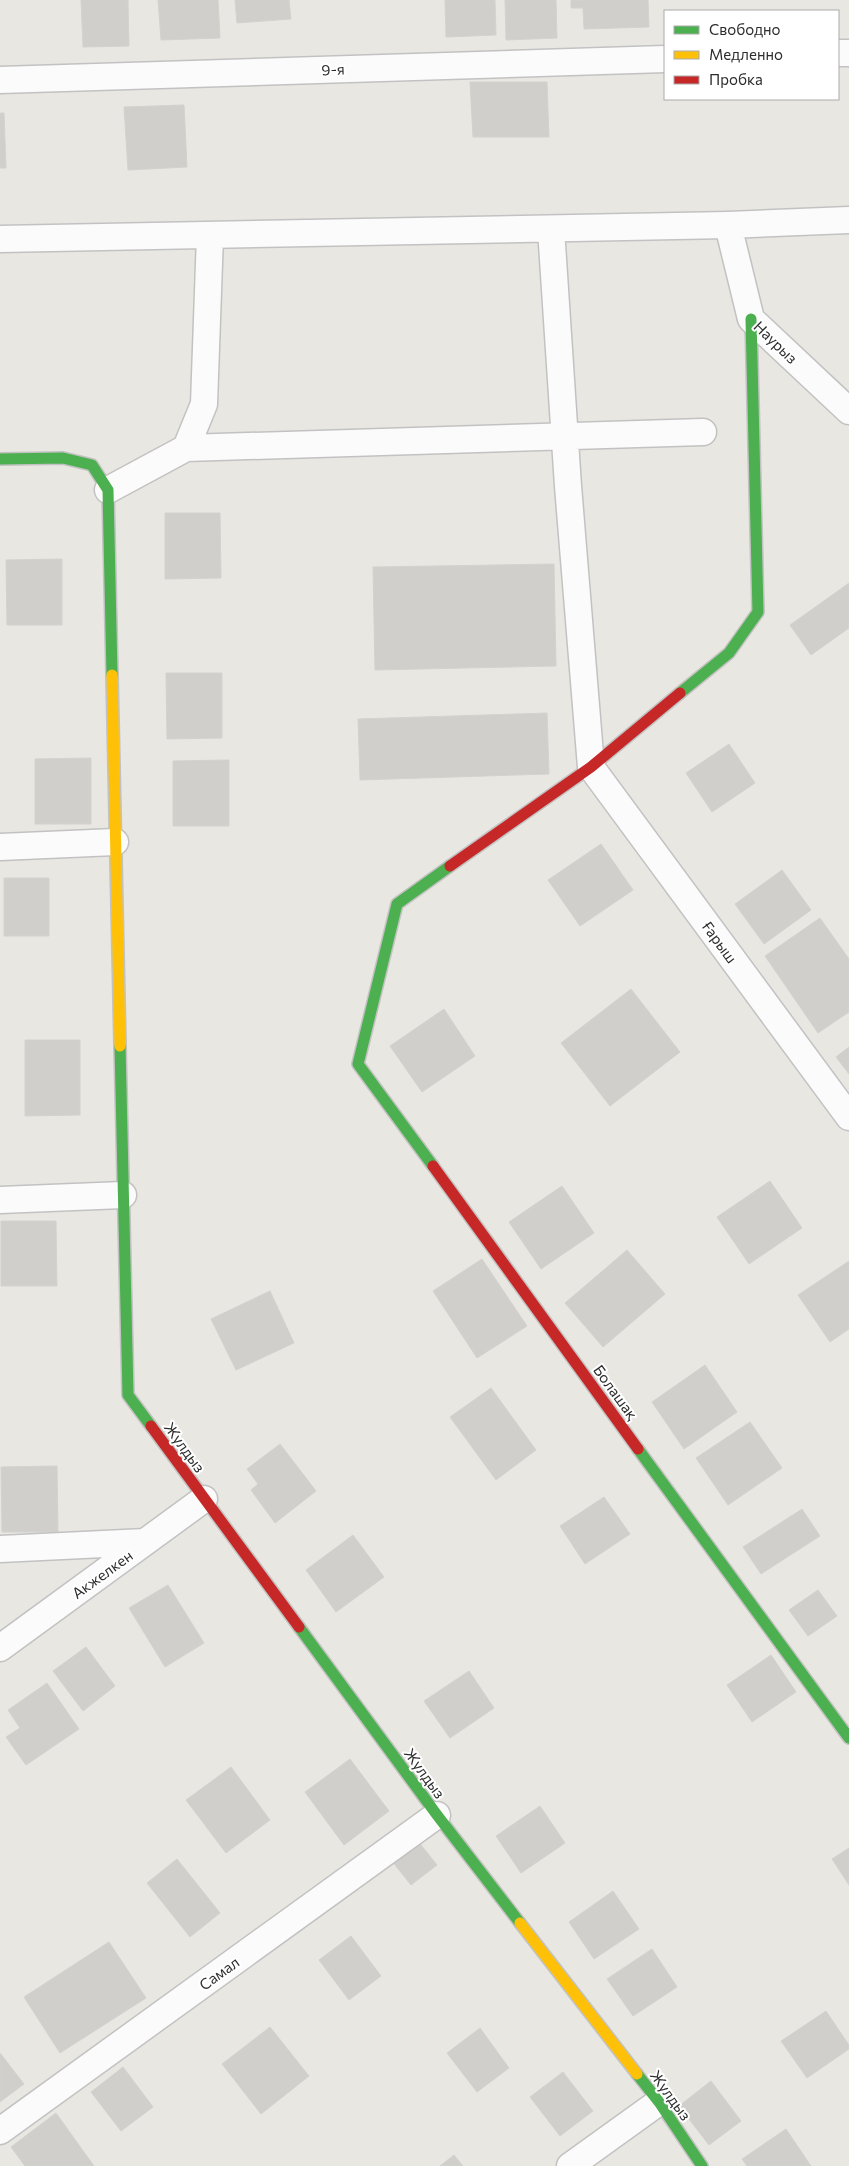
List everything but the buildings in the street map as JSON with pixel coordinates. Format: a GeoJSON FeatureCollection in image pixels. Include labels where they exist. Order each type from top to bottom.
{"type":"FeatureCollection","features":[{"type":"Feature","properties":{"kind":"street","name":"9-я"},"geometry":{"type":"LineString","coordinates":[[0,80],[664,59]]}},
{"type":"Feature","properties":{"kind":"street"},"geometry":{"type":"LineString","coordinates":[[0,239],[551,229],[849,220]]}},
{"type":"Feature","properties":{"kind":"street","name":"Наурыз"},"geometry":{"type":"LineString","coordinates":[[728,225],[751,319],[849,411]]}},
{"type":"Feature","properties":{"kind":"street"},"geometry":{"type":"LineString","coordinates":[[551,229],[591,767]]}},
{"type":"Feature","properties":{"kind":"street"},"geometry":{"type":"LineString","coordinates":[[186,448],[204,404],[210,235]]}},
{"type":"Feature","properties":{"kind":"street"},"geometry":{"type":"LineString","coordinates":[[591,767],[729,653],[758,612],[751,319]]}},
{"type":"Feature","properties":{"kind":"street"},"geometry":{"type":"LineString","coordinates":[[108,490],[186,448],[703,432]]}},
{"type":"Feature","properties":{"kind":"street"},"geometry":{"type":"LineString","coordinates":[[0,459],[63,458],[92,465],[108,490],[123,1195],[0,1200]]}},
{"type":"Feature","properties":{"kind":"street","name":"Болашақ"},"geometry":{"type":"LineString","coordinates":[[591,767],[397,904],[358,1064],[849,1738]]}},
{"type":"Feature","properties":{"kind":"street","name":"Ғарыш"},"geometry":{"type":"LineString","coordinates":[[591,767],[849,1118]]}},
{"type":"Feature","properties":{"kind":"street"},"geometry":{"type":"LineString","coordinates":[[0,847],[115,842]]}},
{"type":"Feature","properties":{"kind":"street","name":"Жулдыз"},"geometry":{"type":"LineString","coordinates":[[123,1195],[128,1396],[437,1815],[659,2102],[702,2166]]}},
{"type":"Feature","properties":{"kind":"street","name":"Акжелкен"},"geometry":{"type":"LineString","coordinates":[[0,1648],[204,1499]]}},
{"type":"Feature","properties":{"kind":"street"},"geometry":{"type":"LineString","coordinates":[[0,1549],[145,1542]]}},
{"type":"Feature","properties":{"kind":"street","name":"Самал"},"geometry":{"type":"LineString","coordinates":[[0,2131],[437,1815]]}},
{"type":"Feature","properties":{"kind":"street"},"geometry":{"type":"LineString","coordinates":[[570,2166],[659,2102]]}},
{"type":"Feature","properties":{"kind":"traffic: fast"},"geometry":{"type":"LineString","coordinates":[[680,693],[729,653],[758,612],[751,319]]}},
{"type":"Feature","properties":{"kind":"traffic: fast"},"geometry":{"type":"LineString","coordinates":[[0,459],[63,458],[92,465],[108,490],[112,675]]}},
{"type":"Feature","properties":{"kind":"traffic: fast"},"geometry":{"type":"LineString","coordinates":[[433,1166],[358,1064],[397,904],[450,866]]}},
{"type":"Feature","properties":{"kind":"traffic: fast"},"geometry":{"type":"LineString","coordinates":[[120,1046],[128,1395],[151,1426]]}},
{"type":"Feature","properties":{"kind":"traffic: fast"},"geometry":{"type":"LineString","coordinates":[[638,1449],[849,1738]]}},
{"type":"Feature","properties":{"kind":"traffic: fast"},"geometry":{"type":"LineString","coordinates":[[299,1627],[437,1815],[520,1923]]}},
{"type":"Feature","properties":{"kind":"traffic: fast"},"geometry":{"type":"LineString","coordinates":[[637,2074],[659,2102],[702,2166]]}},
{"type":"Feature","properties":{"kind":"traffic: slow"},"geometry":{"type":"LineString","coordinates":[[112,675],[120,1046]]}},
{"type":"Feature","properties":{"kind":"traffic: slow"},"geometry":{"type":"LineString","coordinates":[[520,1923],[637,2074]]}},
{"type":"Feature","properties":{"kind":"traffic: jam"},"geometry":{"type":"LineString","coordinates":[[450,866],[591,767],[680,693]]}},
{"type":"Feature","properties":{"kind":"traffic: jam"},"geometry":{"type":"LineString","coordinates":[[433,1166],[638,1449]]}},
{"type":"Feature","properties":{"kind":"traffic: jam"},"geometry":{"type":"LineString","coordinates":[[151,1426],[299,1627]]}}]}
